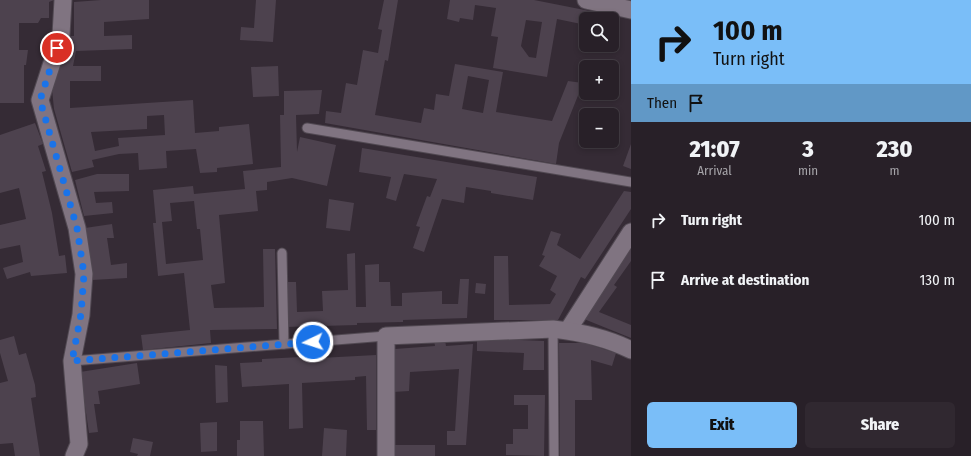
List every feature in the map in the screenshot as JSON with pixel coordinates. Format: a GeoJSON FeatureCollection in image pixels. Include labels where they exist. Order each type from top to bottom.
{"type":"FeatureCollection","features":[{"type":"Feature","properties":{"kind":"street"},"geometry":{"type":"LineString","coordinates":[[63,0],[61,35],[40,100],[77,228],[84,274],[81,314],[72,361],[79,444],[74,456]]}},
{"type":"Feature","properties":{"kind":"street"},"geometry":{"type":"LineString","coordinates":[[586,0],[631,10]]}},
{"type":"Feature","properties":{"kind":"street"},"geometry":{"type":"LineString","coordinates":[[561,330],[631,232]]}},
{"type":"Feature","properties":{"kind":"street"},"geometry":{"type":"LineString","coordinates":[[386,456],[386,336],[561,330],[614,341],[631,350]]}},
{"type":"Feature","properties":{"kind":"lane"},"geometry":{"type":"LineString","coordinates":[[307,128],[631,182]]}},
{"type":"Feature","properties":{"kind":"lane"},"geometry":{"type":"LineString","coordinates":[[282,253],[284,344]]}},
{"type":"Feature","properties":{"kind":"lane"},"geometry":{"type":"LineString","coordinates":[[554,456],[561,330]]}},
{"type":"Feature","properties":{"kind":"lane"},"geometry":{"type":"LineString","coordinates":[[72,361],[386,336]]}},
{"type":"Feature","properties":{"kind":"building"},"geometry":{"type":"Polygon","coordinates":[[[0,0],[54,0],[49,2],[49,18],[41,18],[38,23],[19,23],[19,50],[28,50],[26,65],[24,65],[24,103],[0,103],[0,0]]]}},
{"type":"Feature","properties":{"kind":"building"},"geometry":{"type":"Polygon","coordinates":[[[101,0],[149,0],[149,19],[104,22],[104,36],[132,35],[132,49],[76,51],[73,66],[101,66],[101,81],[70,81],[70,108],[193,100],[195,133],[219,131],[219,127],[249,124],[253,164],[217,168],[217,172],[200,173],[196,149],[166,151],[167,168],[139,170],[138,153],[119,154],[92,160],[94,167],[72,172],[54,109],[52,89],[67,36],[74,36],[74,2],[101,0]],[[164,115],[147,116],[147,129],[91,132],[95,151],[119,146],[118,138],[165,135],[164,115]]]}},
{"type":"Feature","properties":{"kind":"building"},"geometry":{"type":"Polygon","coordinates":[[[256,0],[276,0],[273,42],[240,40],[241,27],[254,28],[256,0]]]}},
{"type":"Feature","properties":{"kind":"building"},"geometry":{"type":"Polygon","coordinates":[[[384,0],[398,0],[388,61],[385,60],[375,115],[421,123],[424,108],[434,110],[436,94],[449,96],[455,64],[503,72],[496,112],[552,121],[568,81],[579,82],[579,93],[559,143],[556,164],[325,123],[326,111],[341,113],[346,83],[357,85],[363,50],[378,53],[382,30],[378,29],[384,0]],[[468,76],[462,109],[483,113],[489,80],[468,76]]]}},
{"type":"Feature","properties":{"kind":"building"},"geometry":{"type":"Polygon","coordinates":[[[450,0],[534,0],[595,12],[579,12],[579,24],[557,19],[547,77],[493,68],[498,37],[491,36],[496,8],[475,5],[473,20],[460,18],[459,22],[447,19],[450,0]],[[526,20],[521,46],[529,57],[536,58],[542,22],[526,20]]]}},
{"type":"Feature","properties":{"kind":"building"},"geometry":{"type":"Polygon","coordinates":[[[278,66],[279,96],[253,97],[251,67],[278,66]]]}},
{"type":"Feature","properties":{"kind":"building"},"geometry":{"type":"Polygon","coordinates":[[[322,90],[319,114],[296,115],[297,152],[300,137],[336,145],[327,186],[292,178],[267,182],[267,190],[256,191],[258,211],[219,215],[225,283],[211,285],[214,308],[264,307],[263,249],[275,249],[277,329],[210,330],[211,343],[143,350],[141,335],[190,330],[184,273],[158,276],[153,223],[156,223],[153,190],[193,186],[194,194],[245,189],[243,171],[281,167],[280,115],[284,115],[284,91],[322,90]],[[194,201],[170,203],[172,221],[162,222],[166,264],[203,260],[200,229],[197,229],[194,201]]]}},
{"type":"Feature","properties":{"kind":"building"},"geometry":{"type":"Polygon","coordinates":[[[35,123],[43,144],[38,146],[46,171],[42,172],[52,213],[59,256],[65,255],[67,273],[31,276],[30,272],[7,279],[3,268],[23,262],[20,245],[0,249],[0,225],[26,219],[19,188],[0,193],[0,135],[35,123]]]}},
{"type":"Feature","properties":{"kind":"building"},"geometry":{"type":"Polygon","coordinates":[[[631,144],[631,169],[623,166],[631,144]]]}},
{"type":"Feature","properties":{"kind":"building"},"geometry":{"type":"Polygon","coordinates":[[[362,148],[537,177],[533,200],[466,187],[464,203],[442,199],[424,252],[413,248],[420,227],[416,226],[427,196],[430,197],[437,179],[404,174],[396,201],[386,198],[391,177],[359,172],[362,148]]]}},
{"type":"Feature","properties":{"kind":"building"},"geometry":{"type":"Polygon","coordinates":[[[97,174],[129,174],[129,191],[94,192],[96,203],[112,202],[113,213],[84,216],[75,180],[97,174]]]}},
{"type":"Feature","properties":{"kind":"building"},"geometry":{"type":"Polygon","coordinates":[[[624,191],[631,192],[631,209],[585,279],[581,277],[558,320],[494,320],[494,256],[508,256],[509,305],[550,304],[556,294],[550,290],[557,276],[539,266],[545,256],[542,255],[551,231],[561,234],[557,245],[580,259],[624,191]]]}},
{"type":"Feature","properties":{"kind":"building"},"geometry":{"type":"Polygon","coordinates":[[[329,199],[354,203],[350,231],[326,228],[329,199]]]}},
{"type":"Feature","properties":{"kind":"building"},"geometry":{"type":"Polygon","coordinates":[[[112,224],[114,238],[107,238],[111,265],[127,263],[127,278],[92,280],[85,228],[112,224]]]}},
{"type":"Feature","properties":{"kind":"building"},"geometry":{"type":"Polygon","coordinates":[[[631,244],[631,261],[614,285],[617,287],[599,312],[631,325],[631,338],[579,317],[631,244]]]}},
{"type":"Feature","properties":{"kind":"building"},"geometry":{"type":"Polygon","coordinates":[[[355,253],[356,307],[366,307],[365,265],[379,264],[379,282],[390,282],[391,306],[402,306],[402,293],[442,291],[442,304],[458,304],[460,279],[469,279],[467,318],[403,320],[403,322],[357,323],[357,325],[285,327],[284,282],[296,282],[297,312],[323,311],[322,291],[348,290],[347,254],[355,253]]]}},
{"type":"Feature","properties":{"kind":"building"},"geometry":{"type":"Polygon","coordinates":[[[476,283],[486,284],[485,294],[475,293],[476,283]]]}},
{"type":"Feature","properties":{"kind":"building"},"geometry":{"type":"Polygon","coordinates":[[[14,336],[19,355],[26,353],[35,385],[36,397],[31,398],[40,456],[15,456],[13,443],[0,444],[0,383],[8,381],[0,353],[0,340],[14,336]]]}},
{"type":"Feature","properties":{"kind":"building"},"geometry":{"type":"Polygon","coordinates":[[[477,338],[544,341],[544,370],[523,370],[524,353],[477,351],[477,338]]]}},
{"type":"Feature","properties":{"kind":"building"},"geometry":{"type":"Polygon","coordinates":[[[434,340],[445,340],[446,346],[473,344],[466,445],[447,445],[447,431],[455,431],[459,369],[410,372],[409,391],[393,392],[395,349],[435,346],[434,340]]]}},
{"type":"Feature","properties":{"kind":"building"},"geometry":{"type":"Polygon","coordinates":[[[559,343],[591,343],[591,345],[616,353],[612,366],[591,360],[592,400],[575,400],[575,456],[560,456],[559,343]]]}},
{"type":"Feature","properties":{"kind":"building"},"geometry":{"type":"Polygon","coordinates":[[[376,355],[376,430],[367,430],[366,376],[355,377],[355,380],[302,383],[303,428],[289,429],[289,384],[242,387],[240,363],[262,362],[262,359],[301,357],[301,359],[376,355]]]}},
{"type":"Feature","properties":{"kind":"building"},"geometry":{"type":"Polygon","coordinates":[[[137,363],[140,384],[98,391],[100,404],[94,404],[98,432],[89,433],[80,372],[137,363]]]}},
{"type":"Feature","properties":{"kind":"building"},"geometry":{"type":"Polygon","coordinates":[[[215,365],[227,366],[228,402],[216,403],[215,365]]]}},
{"type":"Feature","properties":{"kind":"building"},"geometry":{"type":"Polygon","coordinates":[[[514,395],[545,395],[544,456],[506,455],[506,444],[513,444],[513,429],[528,429],[528,405],[514,405],[514,395]]]}},
{"type":"Feature","properties":{"kind":"building"},"geometry":{"type":"Polygon","coordinates":[[[240,421],[263,421],[264,456],[237,456],[237,440],[240,440],[240,421]]]}},
{"type":"Feature","properties":{"kind":"building"},"geometry":{"type":"Polygon","coordinates":[[[217,422],[217,451],[201,452],[200,423],[217,422]]]}},
{"type":"Feature","properties":{"kind":"building"},"geometry":{"type":"Polygon","coordinates":[[[324,428],[347,430],[346,456],[322,456],[324,428]]]}},
{"type":"Feature","properties":{"kind":"building"},"geometry":{"type":"Polygon","coordinates":[[[133,438],[153,442],[150,456],[137,456],[138,454],[130,452],[133,438]]]}},
{"type":"Feature","properties":{"kind":"building"},"geometry":{"type":"Polygon","coordinates":[[[392,445],[435,445],[435,456],[391,456],[392,445]]]}},
{"type":"Feature","properties":{"kind":"route"},"geometry":{"type":"LineString","coordinates":[[57,48],[40,100],[77,228],[84,274],[81,314],[72,361],[132,355],[313,342]]}}]}
